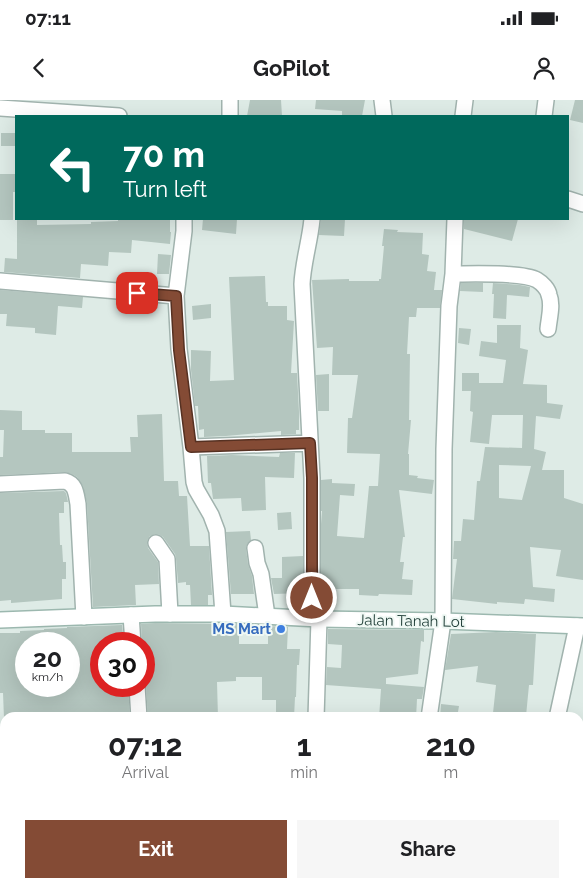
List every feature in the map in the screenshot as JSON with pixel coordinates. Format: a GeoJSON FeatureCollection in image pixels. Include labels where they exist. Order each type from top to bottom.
{"type":"FeatureCollection","features":[{"type":"Feature","properties":{"kind":"street"},"geometry":{"type":"LineString","coordinates":[[230,100],[230,115]]}},
{"type":"Feature","properties":{"kind":"street"},"geometry":{"type":"LineString","coordinates":[[382,100],[384,115]]}},
{"type":"Feature","properties":{"kind":"street"},"geometry":{"type":"LineString","coordinates":[[463,115],[465,100]]}},
{"type":"Feature","properties":{"kind":"street"},"geometry":{"type":"LineString","coordinates":[[544,115],[546,100]]}},
{"type":"Feature","properties":{"kind":"street"},"geometry":{"type":"LineString","coordinates":[[0,108],[104,115]]}},
{"type":"Feature","properties":{"kind":"street"},"geometry":{"type":"LineString","coordinates":[[569,199],[583,204]]}},
{"type":"Feature","properties":{"kind":"street"},"geometry":{"type":"LineString","coordinates":[[184,220],[176,296],[179,350],[194,482],[211,514],[216,531],[222,614]]}},
{"type":"Feature","properties":{"kind":"street"},"geometry":{"type":"LineString","coordinates":[[312,220],[302,268],[302,284],[312,488],[316,712]]}},
{"type":"Feature","properties":{"kind":"street"},"geometry":{"type":"LineString","coordinates":[[430,712],[443,621],[444,449],[449,306],[456,220]]}},
{"type":"Feature","properties":{"kind":"street"},"geometry":{"type":"LineString","coordinates":[[453,274],[520,275],[536,279],[549,294],[551,305],[548,329]]}},
{"type":"Feature","properties":{"kind":"street"},"geometry":{"type":"LineString","coordinates":[[0,281],[176,296]]}},
{"type":"Feature","properties":{"kind":"street"},"geometry":{"type":"LineString","coordinates":[[191,447],[310,443]]}},
{"type":"Feature","properties":{"kind":"street"},"geometry":{"type":"LineString","coordinates":[[0,484],[65,481],[70,482],[74,486],[78,504],[84,617]]}},
{"type":"Feature","properties":{"kind":"street"},"geometry":{"type":"LineString","coordinates":[[156,543],[167,559],[170,614]]}},
{"type":"Feature","properties":{"kind":"street"},"geometry":{"type":"LineString","coordinates":[[255,548],[267,616]]}},
{"type":"Feature","properties":{"kind":"street","name":"Jalan Tanah Lot"},"geometry":{"type":"LineString","coordinates":[[0,620],[222,614],[580,626]]}},
{"type":"Feature","properties":{"kind":"street"},"geometry":{"type":"LineString","coordinates":[[131,615],[133,632]]}},
{"type":"Feature","properties":{"kind":"street"},"geometry":{"type":"LineString","coordinates":[[558,712],[580,626]]}},
{"type":"Feature","properties":{"kind":"street"},"geometry":{"type":"LineString","coordinates":[[137,697],[138,712]]}},
{"type":"Feature","properties":{"kind":"building"},"geometry":{"type":"Polygon","coordinates":[[[250,100],[281,100],[282,115],[247,115],[250,100]]]}},
{"type":"Feature","properties":{"kind":"building"},"geometry":{"type":"Polygon","coordinates":[[[316,100],[365,100],[362,115],[342,115],[342,111],[315,109],[316,100]]]}},
{"type":"Feature","properties":{"kind":"building"},"geometry":{"type":"Polygon","coordinates":[[[575,100],[583,100],[583,123],[570,120],[575,100]]]}},
{"type":"Feature","properties":{"kind":"building"},"geometry":{"type":"Polygon","coordinates":[[[1,133],[15,133],[15,146],[1,146],[1,133]]]}},
{"type":"Feature","properties":{"kind":"building"},"geometry":{"type":"Polygon","coordinates":[[[0,174],[15,174],[13,220],[0,220],[0,174]]]}},
{"type":"Feature","properties":{"kind":"building"},"geometry":{"type":"Polygon","coordinates":[[[17,220],[37,220],[37,225],[91,224],[91,222],[118,220],[170,220],[170,244],[132,240],[131,253],[109,252],[108,266],[81,264],[80,278],[4,272],[5,258],[17,259],[17,220]]]}},
{"type":"Feature","properties":{"kind":"building"},"geometry":{"type":"Polygon","coordinates":[[[203,220],[237,220],[236,234],[202,230],[203,220]]]}},
{"type":"Feature","properties":{"kind":"building"},"geometry":{"type":"Polygon","coordinates":[[[321,220],[345,220],[344,236],[319,235],[321,220]]]}},
{"type":"Feature","properties":{"kind":"building"},"geometry":{"type":"Polygon","coordinates":[[[464,220],[518,220],[512,241],[464,229],[464,220]]]}},
{"type":"Feature","properties":{"kind":"building"},"geometry":{"type":"Polygon","coordinates":[[[384,229],[398,230],[397,232],[423,233],[422,254],[429,255],[427,271],[436,272],[434,290],[442,290],[440,308],[417,308],[416,317],[409,317],[407,354],[410,354],[409,420],[411,420],[408,454],[409,475],[434,480],[432,494],[399,490],[405,537],[403,537],[400,562],[404,562],[402,579],[413,580],[412,595],[359,595],[359,589],[321,589],[321,480],[332,479],[332,483],[355,484],[354,496],[340,495],[337,536],[364,538],[369,486],[378,486],[380,454],[347,453],[348,418],[352,418],[358,375],[332,375],[333,347],[317,348],[312,280],[349,279],[349,281],[379,281],[381,279],[384,229]]]}},
{"type":"Feature","properties":{"kind":"building"},"geometry":{"type":"Polygon","coordinates":[[[158,254],[171,255],[169,274],[157,274],[158,254]]]}},
{"type":"Feature","properties":{"kind":"building"},"geometry":{"type":"Polygon","coordinates":[[[265,276],[266,302],[268,302],[268,306],[287,306],[287,320],[294,321],[291,373],[297,373],[299,430],[296,430],[296,434],[281,435],[281,431],[204,437],[204,429],[199,430],[198,406],[195,406],[191,350],[211,351],[210,381],[234,380],[229,277],[265,276]]]}},
{"type":"Feature","properties":{"kind":"building"},"geometry":{"type":"Polygon","coordinates":[[[461,283],[483,283],[483,292],[460,291],[461,283]]]}},
{"type":"Feature","properties":{"kind":"building"},"geometry":{"type":"Polygon","coordinates":[[[493,283],[530,287],[529,297],[507,295],[506,319],[493,318],[493,283]]]}},
{"type":"Feature","properties":{"kind":"building"},"geometry":{"type":"Polygon","coordinates":[[[0,290],[83,297],[82,308],[58,306],[56,335],[35,333],[35,328],[6,326],[7,314],[0,314],[0,290]]]}},
{"type":"Feature","properties":{"kind":"building"},"geometry":{"type":"Polygon","coordinates":[[[211,304],[211,318],[193,320],[192,306],[211,304]]]}},
{"type":"Feature","properties":{"kind":"building"},"geometry":{"type":"Polygon","coordinates":[[[497,325],[521,325],[520,348],[528,350],[523,384],[547,385],[547,403],[563,405],[560,419],[536,416],[534,449],[546,452],[542,470],[564,470],[564,498],[583,504],[583,580],[556,576],[561,550],[530,547],[533,587],[555,589],[554,602],[525,599],[524,604],[497,602],[497,604],[452,599],[457,559],[453,559],[454,541],[461,541],[463,519],[474,520],[477,481],[480,481],[485,447],[522,448],[523,415],[492,415],[489,444],[470,442],[473,412],[470,411],[471,391],[462,391],[462,373],[479,373],[479,383],[503,383],[506,360],[479,356],[481,341],[497,343],[497,325]],[[499,465],[499,498],[522,500],[531,466],[499,465]]]}},
{"type":"Feature","properties":{"kind":"building"},"geometry":{"type":"Polygon","coordinates":[[[459,328],[471,329],[469,345],[458,343],[459,328]]]}},
{"type":"Feature","properties":{"kind":"building"},"geometry":{"type":"Polygon","coordinates":[[[329,374],[329,411],[318,411],[316,375],[329,374]]]}},
{"type":"Feature","properties":{"kind":"building"},"geometry":{"type":"Polygon","coordinates":[[[0,410],[22,411],[22,430],[45,430],[45,433],[72,433],[72,452],[131,452],[130,437],[138,437],[137,415],[162,414],[164,481],[178,481],[179,496],[187,496],[190,546],[209,546],[212,595],[208,595],[208,605],[191,605],[190,585],[186,585],[186,582],[178,583],[175,554],[163,537],[156,534],[150,536],[147,543],[148,548],[158,562],[159,584],[135,585],[136,605],[93,607],[87,504],[83,486],[77,477],[65,472],[0,475],[0,457],[3,457],[4,430],[0,430],[0,410]]]}},
{"type":"Feature","properties":{"kind":"building"},"geometry":{"type":"Polygon","coordinates":[[[280,453],[295,453],[294,478],[265,477],[266,510],[242,511],[241,498],[213,499],[211,483],[208,483],[207,456],[279,457],[280,453]]]}},
{"type":"Feature","properties":{"kind":"building"},"geometry":{"type":"Polygon","coordinates":[[[64,491],[68,502],[64,502],[64,513],[59,513],[60,545],[62,545],[63,562],[66,562],[66,579],[62,579],[62,599],[11,603],[11,600],[0,601],[0,493],[64,491]]]}},
{"type":"Feature","properties":{"kind":"building"},"geometry":{"type":"Polygon","coordinates":[[[291,512],[292,529],[278,530],[277,513],[291,512]]]}},
{"type":"Feature","properties":{"kind":"building"},"geometry":{"type":"Polygon","coordinates":[[[250,531],[251,540],[247,544],[246,549],[254,594],[231,594],[226,532],[250,531]]]}},
{"type":"Feature","properties":{"kind":"building"},"geometry":{"type":"Polygon","coordinates":[[[303,556],[303,593],[274,594],[271,578],[282,578],[282,557],[303,556]]]}},
{"type":"Feature","properties":{"kind":"building"},"geometry":{"type":"Polygon","coordinates":[[[141,624],[239,624],[239,644],[268,644],[268,626],[288,627],[287,649],[300,649],[299,665],[297,665],[294,712],[276,712],[276,700],[262,700],[262,677],[236,677],[236,681],[217,682],[218,712],[148,712],[147,697],[155,697],[155,632],[141,632],[141,624]]]}},
{"type":"Feature","properties":{"kind":"building"},"geometry":{"type":"Polygon","coordinates":[[[122,625],[123,632],[90,632],[90,697],[129,697],[130,712],[4,712],[3,693],[0,693],[0,633],[15,633],[15,697],[80,697],[80,632],[20,632],[122,625]]]}},
{"type":"Feature","properties":{"kind":"building"},"geometry":{"type":"Polygon","coordinates":[[[328,629],[424,630],[424,642],[421,641],[418,674],[386,678],[386,684],[424,687],[422,699],[417,699],[416,712],[379,712],[381,689],[326,685],[327,667],[341,668],[342,645],[328,644],[328,629]]]}},
{"type":"Feature","properties":{"kind":"building"},"geometry":{"type":"Polygon","coordinates":[[[496,632],[536,634],[533,685],[529,685],[526,712],[493,712],[496,685],[476,682],[478,666],[445,670],[451,634],[496,632]]]}},
{"type":"Feature","properties":{"kind":"building"},"geometry":{"type":"Polygon","coordinates":[[[441,704],[459,706],[458,712],[440,712],[441,704]]]}},
{"type":"Feature","properties":{"kind":"place","name":"MS Mart"},"geometry":{"type":"Point","coordinates":[281,629]}},
{"type":"Feature","properties":{"kind":"route"},"geometry":{"type":"LineString","coordinates":[[137,293],[176,296],[179,350],[191,447],[310,443],[312,478],[312,598]]}}]}
